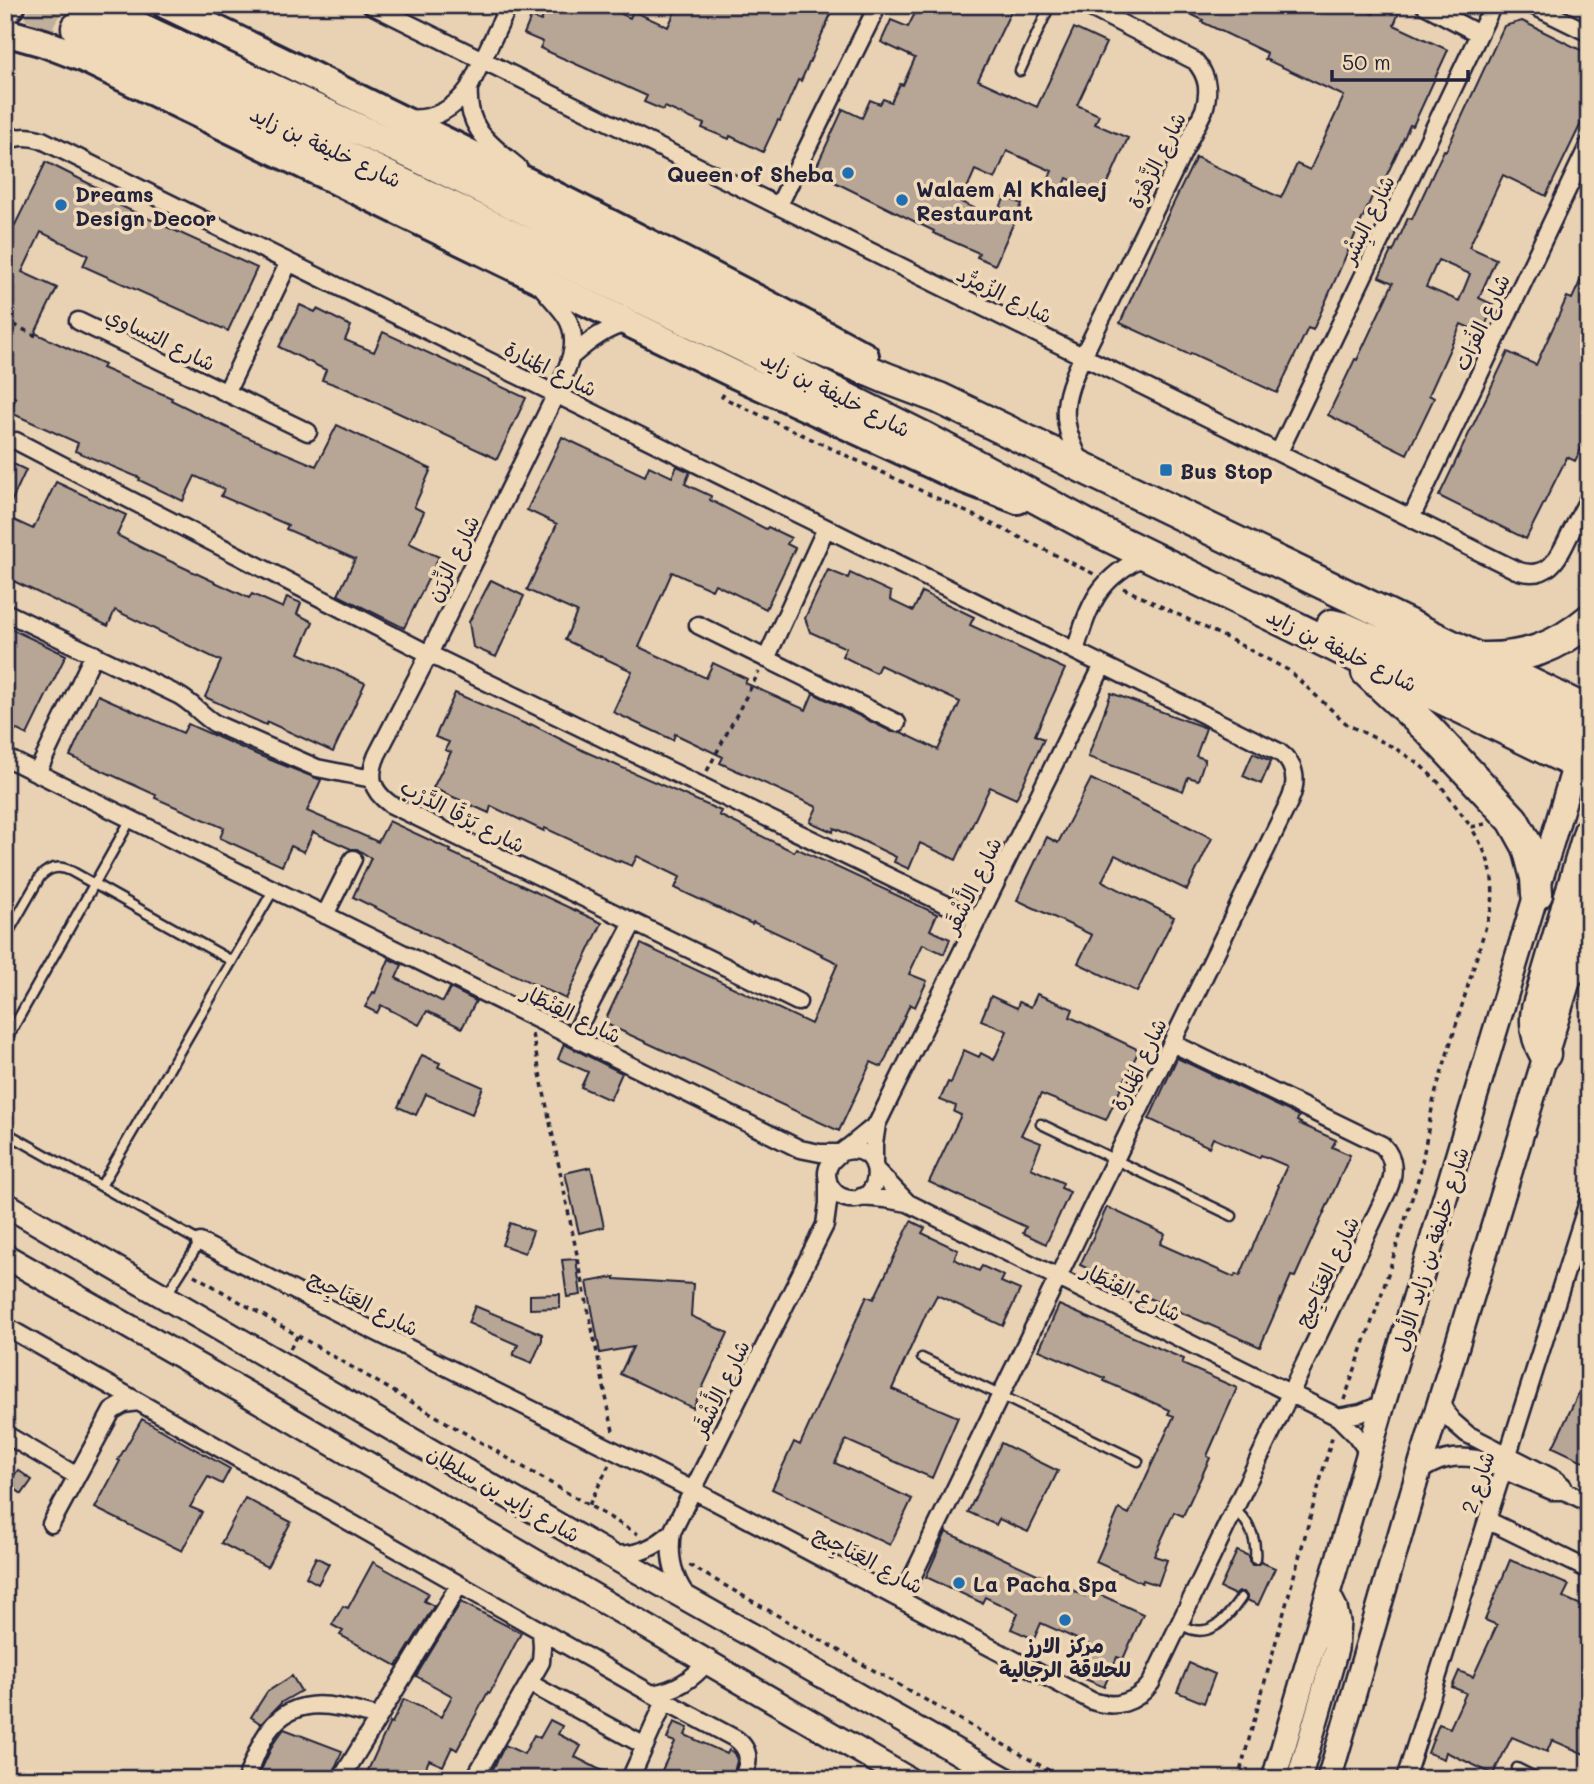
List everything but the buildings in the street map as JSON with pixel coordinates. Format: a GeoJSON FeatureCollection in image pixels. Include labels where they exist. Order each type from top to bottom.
{"type":"FeatureCollection","features":[{"type":"Feature","properties":{"kind":"highway","name":"شارع خليفة بن زايد"},"geometry":{"type":"LineString","coordinates":[[83,17],[414,155],[785,335],[886,379],[939,398],[1480,658],[1586,743]]}},
{"type":"Feature","properties":{"kind":"highway","name":"شارع خليفة بن زايد"},"geometry":{"type":"LineString","coordinates":[[83,17],[938,445],[1098,531],[1340,649],[1586,743]]}},
{"type":"Feature","properties":{"kind":"highway"},"geometry":{"type":"LineString","coordinates":[[1480,658],[1511,657],[1541,650],[1555,644],[1589,620]]}},
{"type":"Feature","properties":{"kind":"highway"},"geometry":{"type":"LineString","coordinates":[[1301,629],[1325,624],[1344,628],[1586,743]]}},
{"type":"Feature","properties":{"kind":"highway"},"geometry":{"type":"LineString","coordinates":[[1340,649],[1429,730],[1513,820],[1528,847],[1537,894]]}},
{"type":"Feature","properties":{"kind":"highway"},"geometry":{"type":"LineString","coordinates":[[1545,1054],[1538,1037],[1536,1009],[1589,832]]}},
{"type":"Feature","properties":{"kind":"highway"},"geometry":{"type":"LineString","coordinates":[[1572,970],[1589,942]]}},
{"type":"Feature","properties":{"kind":"main road"},"geometry":{"type":"LineString","coordinates":[[5,12],[12,5]]}},
{"type":"Feature","properties":{"kind":"main road"},"geometry":{"type":"LineString","coordinates":[[173,8],[547,191],[757,299],[939,398]]}},
{"type":"Feature","properties":{"kind":"main road"},"geometry":{"type":"LineString","coordinates":[[5,32],[54,46],[83,58],[734,374],[958,477],[1098,531]]}},
{"type":"Feature","properties":{"kind":"main road","name":"شارع خليفة بن زايد الأول"},"geometry":{"type":"LineString","coordinates":[[1274,1774],[1537,894],[1586,743]]}},
{"type":"Feature","properties":{"kind":"main road"},"geometry":{"type":"LineString","coordinates":[[1329,1779],[1418,1472],[1589,914]]}},
{"type":"Feature","properties":{"kind":"main road","name":"شارع زايد بن سلطان"},"geometry":{"type":"LineString","coordinates":[[5,1205],[1005,1779]]}},
{"type":"Feature","properties":{"kind":"main road","name":"شارع زايد بن سلطان"},"geometry":{"type":"LineString","coordinates":[[5,1256],[251,1396],[908,1779]]}},
{"type":"Feature","properties":{"kind":"main road"},"geometry":{"type":"LineString","coordinates":[[1299,1779],[1336,1649],[1338,1622],[1328,1594]]}},
{"type":"Feature","properties":{"kind":"street","name":"شارع الزُمرُّد"},"geometry":{"type":"LineString","coordinates":[[371,5],[1516,570],[1531,573],[1548,569],[1555,563],[1589,498]]}},
{"type":"Feature","properties":{"kind":"street"},"geometry":{"type":"LineString","coordinates":[[400,118],[434,116],[454,105],[469,88],[509,5]]}},
{"type":"Feature","properties":{"kind":"street"},"geometry":{"type":"LineString","coordinates":[[779,205],[878,5]]}},
{"type":"Feature","properties":{"kind":"street","name":"شارع الزَّهْرَة"},"geometry":{"type":"LineString","coordinates":[[1084,5],[1195,61],[1207,80],[1208,96],[1204,110],[1070,387],[1065,413],[1068,435],[1085,468]]}},
{"type":"Feature","properties":{"kind":"street"},"geometry":{"type":"LineString","coordinates":[[1424,5],[1479,34]]}},
{"type":"Feature","properties":{"kind":"street","name":"شارع البِشْر"},"geometry":{"type":"LineString","coordinates":[[1279,452],[1493,5]]}},
{"type":"Feature","properties":{"kind":"street"},"geometry":{"type":"LineString","coordinates":[[1532,5],[1589,33]]}},
{"type":"Feature","properties":{"kind":"street"},"geometry":{"type":"LineString","coordinates":[[469,88],[469,110],[478,130],[485,139],[547,191]]}},
{"type":"Feature","properties":{"kind":"street","name":"شارع المَنارة"},"geometry":{"type":"LineString","coordinates":[[5,141],[29,136],[42,140],[1279,752],[1291,762],[1295,786],[1290,800],[901,1600]]}},
{"type":"Feature","properties":{"kind":"street","name":"شارع الفُرَات"},"geometry":{"type":"LineString","coordinates":[[1411,518],[1589,144]]}},
{"type":"Feature","properties":{"kind":"street","name":"شارع التساوي"},"geometry":{"type":"LineString","coordinates":[[226,393],[289,262]]}},
{"type":"Feature","properties":{"kind":"street","name":"شارع الزِّرَن"},"geometry":{"type":"LineString","coordinates":[[372,779],[372,768],[377,755],[429,654],[572,356],[574,346],[571,326],[537,278]]}},
{"type":"Feature","properties":{"kind":"street","name":"شارع التساوي"},"geometry":{"type":"LineString","coordinates":[[78,321],[308,432]]}},
{"type":"Feature","properties":{"kind":"street","name":"شارع الزِّرَن"},"geometry":{"type":"LineString","coordinates":[[572,356],[582,346],[606,331],[630,323]]}},
{"type":"Feature","properties":{"kind":"street"},"geometry":{"type":"LineString","coordinates":[[16,441],[429,654],[978,920]]}},
{"type":"Feature","properties":{"kind":"street"},"geometry":{"type":"LineString","coordinates":[[766,659],[826,528]]}},
{"type":"Feature","properties":{"kind":"street"},"geometry":{"type":"LineString","coordinates":[[1075,651],[1087,612],[1101,588],[1122,568],[1148,555]]}},
{"type":"Feature","properties":{"kind":"street","name":"شارع بَرْقَا الدَّرْب"},"geometry":{"type":"LineString","coordinates":[[5,612],[190,701],[216,724],[317,768],[372,779],[378,793],[390,804],[799,1002]]}},
{"type":"Feature","properties":{"kind":"street"},"geometry":{"type":"LineString","coordinates":[[698,625],[897,723]]}},
{"type":"Feature","properties":{"kind":"street"},"geometry":{"type":"LineString","coordinates":[[37,773],[94,654]]}},
{"type":"Feature","properties":{"kind":"street","name":"شارع الأَشْقَر"},"geometry":{"type":"LineString","coordinates":[[875,1168],[877,1124],[1103,665]]}},
{"type":"Feature","properties":{"kind":"street","name":"شارع القِنْطَار"},"geometry":{"type":"LineString","coordinates":[[5,757],[800,1149],[820,1153],[841,1152]]}},
{"type":"Feature","properties":{"kind":"street"},"geometry":{"type":"LineString","coordinates":[[325,915],[353,859]]}},
{"type":"Feature","properties":{"kind":"street"},"geometry":{"type":"LineString","coordinates":[[573,1037],[633,923]]}},
{"type":"Feature","properties":{"kind":"street","name":"شارع العَنَاجِيج"},"geometry":{"type":"LineString","coordinates":[[200,1242],[693,1489],[1092,1701],[1111,1705],[1130,1701],[1151,1683],[1393,1175],[1392,1162],[1382,1145],[1171,1043]]}},
{"type":"Feature","properties":{"kind":"street","name":"شارع الأَشْقَر"},"geometry":{"type":"LineString","coordinates":[[841,1152],[877,1124]]}},
{"type":"Feature","properties":{"kind":"street","name":"شارع القِنْطَار"},"geometry":{"type":"LineString","coordinates":[[800,1149],[828,1179]]}},
{"type":"Feature","properties":{"kind":"street"},"geometry":{"type":"LineString","coordinates":[[841,1152],[861,1152],[871,1159],[875,1168],[876,1181],[860,1197],[852,1199],[839,1195],[830,1186],[829,1166],[841,1152]]}},
{"type":"Feature","properties":{"kind":"street","name":"شارع القِنْطَار"},"geometry":{"type":"LineString","coordinates":[[875,1168],[908,1203]]}},
{"type":"Feature","properties":{"kind":"street","name":"شارع الأَشْقَر"},"geometry":{"type":"LineString","coordinates":[[690,1600],[675,1574],[670,1543],[672,1532],[825,1225],[828,1179]]}},
{"type":"Feature","properties":{"kind":"street","name":"شارع الأَشْقَر"},"geometry":{"type":"LineString","coordinates":[[825,1225],[860,1197]]}},
{"type":"Feature","properties":{"kind":"street","name":"شارع القِنْطَار"},"geometry":{"type":"LineString","coordinates":[[860,1197],[908,1203],[1338,1418],[1355,1434],[1369,1453]]}},
{"type":"Feature","properties":{"kind":"street","name":"شارع 2"},"geometry":{"type":"LineString","coordinates":[[1405,1779],[1589,1199]]}},
{"type":"Feature","properties":{"kind":"street"},"geometry":{"type":"LineString","coordinates":[[5,1326],[742,1744],[746,1750],[748,1764],[742,1779]]}},
{"type":"Feature","properties":{"kind":"street"},"geometry":{"type":"LineString","coordinates":[[106,1383],[112,1411]]}},
{"type":"Feature","properties":{"kind":"street"},"geometry":{"type":"LineString","coordinates":[[1440,1401],[1451,1420],[1505,1462],[1552,1491],[1564,1491],[1589,1503]]}},
{"type":"Feature","properties":{"kind":"street"},"geometry":{"type":"LineString","coordinates":[[51,1524],[112,1411],[124,1404],[138,1402]]}},
{"type":"Feature","properties":{"kind":"street"},"geometry":{"type":"LineString","coordinates":[[1338,1418],[1383,1404]]}},
{"type":"Feature","properties":{"kind":"street"},"geometry":{"type":"LineString","coordinates":[[5,1434],[77,1476]]}},
{"type":"Feature","properties":{"kind":"street"},"geometry":{"type":"LineString","coordinates":[[1418,1472],[1436,1462],[1456,1457],[1505,1462]]}},
{"type":"Feature","properties":{"kind":"street"},"geometry":{"type":"LineString","coordinates":[[1487,1520],[1589,1570]]}},
{"type":"Feature","properties":{"kind":"street","name":"شارع الأَشْقَر"},"geometry":{"type":"LineString","coordinates":[[608,1553],[632,1554],[643,1551],[664,1540],[672,1532]]}},
{"type":"Feature","properties":{"kind":"street"},"geometry":{"type":"LineString","coordinates":[[341,1779],[459,1585]]}},
{"type":"Feature","properties":{"kind":"street"},"geometry":{"type":"LineString","coordinates":[[541,1631],[541,1662]]}},
{"type":"Feature","properties":{"kind":"street"},"geometry":{"type":"LineString","coordinates":[[474,1779],[541,1662],[554,1653],[570,1648]]}},
{"type":"Feature","properties":{"kind":"street"},"geometry":{"type":"LineString","coordinates":[[630,1779],[645,1746],[658,1698],[678,1687],[708,1661]]}},
{"type":"Feature","properties":{"kind":"street"},"geometry":{"type":"LineString","coordinates":[[529,1683],[645,1746]]}},
{"type":"Feature","properties":{"kind":"street"},"geometry":{"type":"LineString","coordinates":[[246,1779],[265,1737],[280,1719],[290,1713],[322,1704],[378,1717]]}},
{"type":"Feature","properties":{"kind":"lane"},"geometry":{"type":"LineString","coordinates":[[1020,71],[1050,5]]}},
{"type":"Feature","properties":{"kind":"lane"},"geometry":{"type":"LineString","coordinates":[[5,1042],[131,820]]}},
{"type":"Feature","properties":{"kind":"lane"},"geometry":{"type":"LineString","coordinates":[[5,938],[40,877],[48,870],[59,867],[232,961]]}},
{"type":"Feature","properties":{"kind":"lane"},"geometry":{"type":"LineString","coordinates":[[101,1186],[274,889]]}},
{"type":"Feature","properties":{"kind":"lane"},"geometry":{"type":"LineString","coordinates":[[1041,1124],[1232,1216]]}},
{"type":"Feature","properties":{"kind":"lane","name":"شارع العَنَاجِيج"},"geometry":{"type":"LineString","coordinates":[[5,1132],[200,1242]]}},
{"type":"Feature","properties":{"kind":"lane"},"geometry":{"type":"LineString","coordinates":[[166,1297],[200,1242]]}},
{"type":"Feature","properties":{"kind":"lane"},"geometry":{"type":"LineString","coordinates":[[922,1358],[1138,1461]]}},
{"type":"Feature","properties":{"kind":"lane"},"geometry":{"type":"LineString","coordinates":[[1235,1510],[1252,1531],[1255,1559]]}},
{"type":"Feature","properties":{"kind":"lane"},"geometry":{"type":"LineString","coordinates":[[1180,1624],[1192,1630],[1213,1628],[1241,1598]]}},
{"type":"Feature","properties":{"kind":"lane"},"geometry":{"type":"LineString","coordinates":[[1517,1768],[1539,1779]]}},
{"type":"Feature","properties":{"kind":"path"},"geometry":{"type":"LineString","coordinates":[[5,320],[36,336]]}},
{"type":"Feature","properties":{"kind":"path"},"geometry":{"type":"LineString","coordinates":[[700,785],[766,659]]}},
{"type":"Feature","properties":{"kind":"path"},"geometry":{"type":"LineString","coordinates":[[1236,1779],[1338,1418],[1420,1173],[1434,1098],[1492,905],[1494,887],[1491,869],[1485,851],[1471,827],[1513,820]]}},
{"type":"Feature","properties":{"kind":"path"},"geometry":{"type":"LineString","coordinates":[[528,1015],[617,1450],[589,1505]]}},
{"type":"Feature","properties":{"kind":"path"},"geometry":{"type":"LineString","coordinates":[[183,1269],[655,1545]]}},
{"type":"Feature","properties":{"kind":"path"},"geometry":{"type":"LineString","coordinates":[[671,1555],[1064,1779]]}},
{"type":"Feature","properties":{"kind":"tunnel"},"geometry":{"type":"LineString","coordinates":[[31,5],[77,28]]}},
{"type":"Feature","properties":{"kind":"place","name":"Queen of Sheba"},"geometry":{"type":"Point","coordinates":[848,173]}},
{"type":"Feature","properties":{"kind":"place","name":"Walaem Al Khaleej Restaurant"},"geometry":{"type":"Point","coordinates":[902,200]}},
{"type":"Feature","properties":{"kind":"place","name":"Dreams Design Decor"},"geometry":{"type":"Point","coordinates":[61,205]}},
{"type":"Feature","properties":{"kind":"place","name":"Bus Stop"},"geometry":{"type":"Point","coordinates":[1166,470]}},
{"type":"Feature","properties":{"kind":"place","name":"La Pacha Spa"},"geometry":{"type":"Point","coordinates":[959,1583]}},
{"type":"Feature","properties":{"kind":"place","name":"مركز الارز للحلاقة الرجالية"},"geometry":{"type":"Point","coordinates":[1065,1620]}}]}
